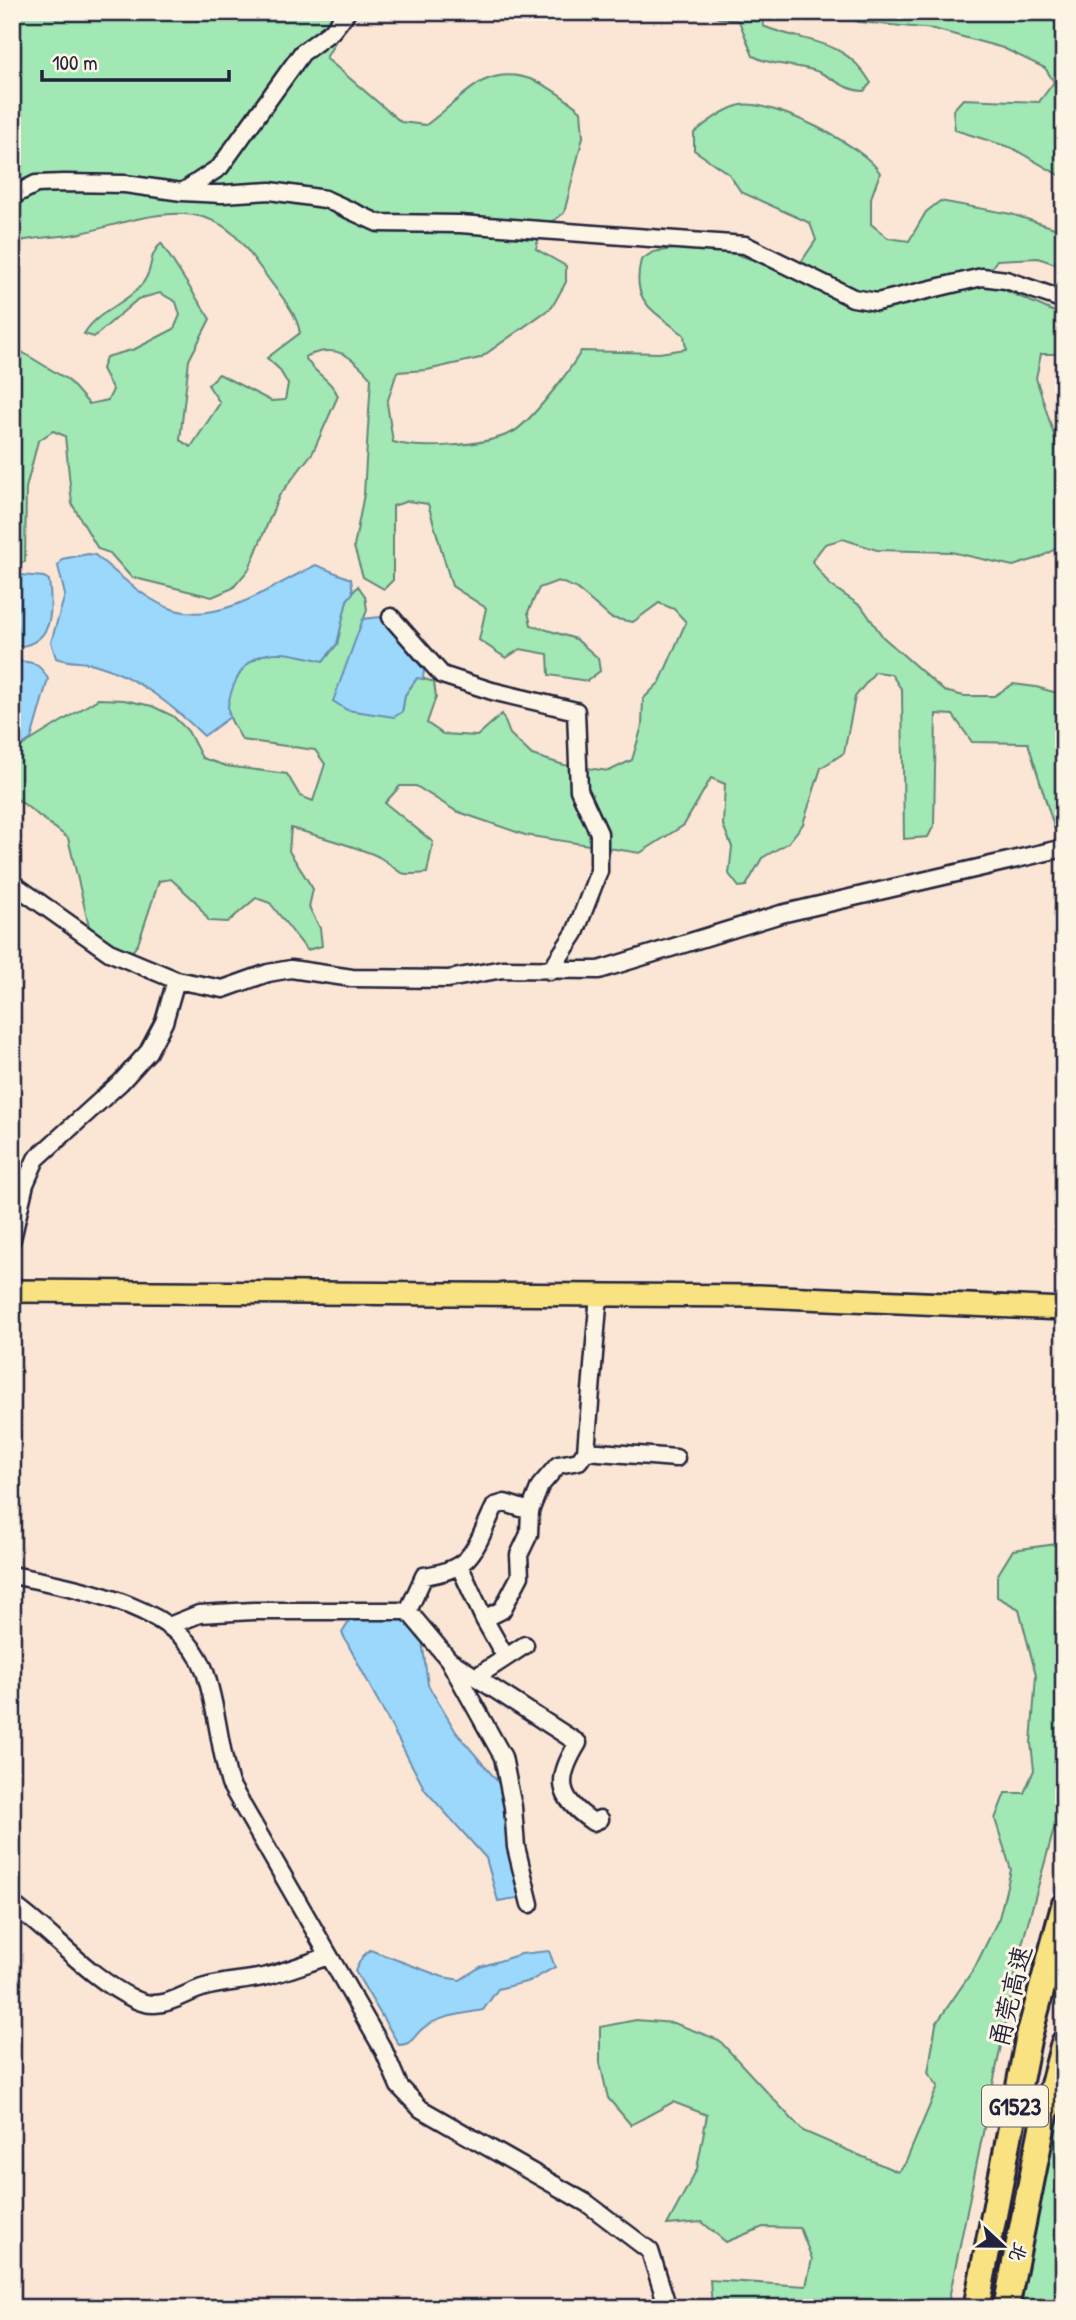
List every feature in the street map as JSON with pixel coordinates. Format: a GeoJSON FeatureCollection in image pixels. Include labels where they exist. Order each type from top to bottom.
{"type":"FeatureCollection","features":[{"type":"Feature","properties":{"kind":"highway","name":"甬莞高速"},"geometry":{"type":"LineString","coordinates":[[976,2308],[1028,2040],[1064,1906]]}},
{"type":"Feature","properties":{"kind":"highway","name":"G1523"},"geometry":{"type":"LineString","coordinates":[[1006,2308],[1043,2123],[1064,2043]]}},
{"type":"Feature","properties":{"kind":"main road"},"geometry":{"type":"LineString","coordinates":[[12,1291],[758,1296],[1064,1309]]}},
{"type":"Feature","properties":{"kind":"street"},"geometry":{"type":"LineString","coordinates":[[181,192],[220,167],[302,53],[332,31],[347,12]]}},
{"type":"Feature","properties":{"kind":"street"},"geometry":{"type":"LineString","coordinates":[[12,196],[36,184],[50,183],[125,184],[181,192],[270,191],[325,199],[378,223],[460,224],[745,245],[853,298],[877,302],[982,277],[1006,280],[1064,300]]}},
{"type":"Feature","properties":{"kind":"street"},"geometry":{"type":"LineString","coordinates":[[391,617],[442,675],[492,691],[576,711],[579,790],[598,833],[599,871],[575,933],[550,971]]}},
{"type":"Feature","properties":{"kind":"street"},"geometry":{"type":"LineString","coordinates":[[12,883],[108,953],[176,980],[223,989],[268,973],[291,969],[352,978],[448,979],[503,969],[598,970],[781,914],[1064,848]]}},
{"type":"Feature","properties":{"kind":"street"},"geometry":{"type":"LineString","coordinates":[[12,1239],[25,1184],[36,1159],[121,1082],[148,1052],[164,1022],[176,980]]}},
{"type":"Feature","properties":{"kind":"street"},"geometry":{"type":"LineString","coordinates":[[484,1619],[502,1610],[520,1576],[519,1555],[529,1534],[530,1511],[549,1474],[558,1465],[579,1461],[586,1451],[599,1294]]}},
{"type":"Feature","properties":{"kind":"street"},"geometry":{"type":"LineString","coordinates":[[586,1451],[676,1458]]}},
{"type":"Feature","properties":{"kind":"street"},"geometry":{"type":"LineString","coordinates":[[408,1611],[424,1576],[450,1573],[460,1567],[495,1506],[505,1503],[530,1511]]}},
{"type":"Feature","properties":{"kind":"street"},"geometry":{"type":"LineString","coordinates":[[460,1567],[505,1656]]}},
{"type":"Feature","properties":{"kind":"street"},"geometry":{"type":"LineString","coordinates":[[12,1575],[99,1594],[169,1626],[194,1651],[203,1668],[219,1749],[230,1784],[407,2097],[421,2109],[588,2204],[650,2251],[668,2308]]}},
{"type":"Feature","properties":{"kind":"street"},"geometry":{"type":"LineString","coordinates":[[169,1626],[199,1614],[253,1611],[408,1611]]}},
{"type":"Feature","properties":{"kind":"street"},"geometry":{"type":"LineString","coordinates":[[408,1611],[449,1660],[503,1757],[513,1807],[516,1847],[530,1904]]}},
{"type":"Feature","properties":{"kind":"street"},"geometry":{"type":"LineString","coordinates":[[476,1677],[525,1645]]}},
{"type":"Feature","properties":{"kind":"street"},"geometry":{"type":"LineString","coordinates":[[449,1660],[578,1743],[563,1769],[564,1791],[580,1814],[593,1822],[600,1819]]}},
{"type":"Feature","properties":{"kind":"street"},"geometry":{"type":"LineString","coordinates":[[12,1904],[39,1923],[85,1966],[135,2000],[152,2005],[172,2003],[204,1987],[267,1976],[329,1956]]}},
{"type":"Feature","properties":{"kind":"green space"},"geometry":{"type":"Polygon","coordinates":[[[12,12],[352,12],[326,58],[401,122],[426,125],[483,81],[510,75],[523,77],[547,87],[581,111],[583,137],[564,213],[540,231],[536,249],[566,266],[566,282],[552,307],[480,358],[427,370],[397,372],[387,403],[393,442],[419,446],[452,445],[485,441],[511,433],[538,408],[581,351],[659,353],[686,349],[684,335],[654,312],[642,296],[638,275],[641,260],[653,252],[708,244],[769,266],[799,265],[816,240],[810,223],[741,192],[729,174],[694,150],[694,133],[716,116],[741,105],[756,105],[795,117],[838,138],[871,162],[880,173],[871,198],[871,224],[888,238],[909,241],[926,212],[940,201],[1011,214],[1064,231],[1064,267],[1038,258],[997,260],[990,270],[993,285],[1064,316],[1064,354],[1041,354],[1036,378],[1064,467],[1064,544],[1039,558],[1013,566],[951,552],[877,550],[843,539],[825,544],[812,561],[829,584],[862,607],[883,637],[944,691],[964,696],[994,696],[1013,684],[1064,695],[1064,843],[1059,843],[1028,743],[972,742],[953,715],[936,714],[934,825],[928,837],[904,839],[902,690],[891,674],[875,672],[855,697],[844,753],[821,768],[803,824],[788,843],[762,858],[746,886],[739,887],[729,874],[732,847],[723,825],[725,784],[711,778],[684,825],[640,853],[525,835],[456,811],[416,786],[400,786],[385,803],[433,842],[427,873],[402,873],[371,853],[291,828],[289,851],[313,889],[309,907],[320,928],[322,946],[307,950],[270,903],[256,898],[228,922],[209,921],[196,902],[171,879],[159,881],[138,944],[121,966],[94,947],[68,838],[12,795],[12,752],[98,699],[124,700],[152,706],[173,716],[188,731],[202,758],[226,766],[287,774],[300,796],[313,801],[325,764],[315,750],[242,740],[230,717],[228,699],[235,679],[242,670],[250,662],[269,653],[297,654],[324,661],[337,644],[347,600],[358,586],[365,596],[367,610],[334,701],[402,712],[405,695],[418,677],[434,682],[436,697],[427,723],[443,734],[477,736],[502,714],[510,734],[532,755],[564,765],[609,771],[632,760],[642,726],[643,699],[660,682],[686,622],[674,609],[659,603],[633,622],[611,618],[576,588],[558,581],[539,588],[528,612],[531,625],[576,639],[598,658],[600,671],[587,681],[549,675],[548,654],[520,649],[506,658],[479,640],[486,608],[452,586],[428,504],[408,501],[393,506],[393,580],[384,589],[363,577],[354,547],[364,494],[371,378],[357,363],[334,351],[305,357],[338,396],[313,452],[279,496],[249,569],[233,588],[212,597],[131,577],[110,553],[98,549],[72,504],[65,436],[53,431],[38,441],[26,488],[25,562],[12,565],[12,346],[68,380],[89,404],[108,400],[113,390],[102,369],[106,357],[135,349],[174,329],[180,315],[176,302],[160,293],[138,299],[94,337],[84,334],[98,318],[140,287],[161,243],[210,319],[189,360],[180,440],[191,447],[220,403],[208,385],[219,374],[271,401],[285,400],[288,384],[279,369],[267,358],[300,333],[291,309],[240,241],[214,221],[196,216],[158,215],[81,233],[12,244],[12,12]]]}},
{"type":"Feature","properties":{"kind":"green space"},"geometry":{"type":"Polygon","coordinates":[[[711,12],[763,12],[763,26],[836,49],[860,68],[871,83],[864,91],[857,90],[813,70],[753,56],[739,21],[718,18],[711,12]]]}},
{"type":"Feature","properties":{"kind":"green space"},"geometry":{"type":"Polygon","coordinates":[[[832,12],[1064,12],[1064,178],[1012,148],[955,130],[953,110],[963,99],[1039,102],[1054,82],[1045,68],[1003,48],[934,29],[859,22],[832,12]]]}},
{"type":"Feature","properties":{"kind":"green space"},"geometry":{"type":"Polygon","coordinates":[[[1064,1543],[1064,1793],[1021,1948],[947,2308],[712,2308],[710,2280],[806,2286],[812,2259],[800,2228],[763,2227],[726,2242],[702,2222],[667,2225],[697,2169],[707,2115],[673,2102],[631,2125],[608,2098],[600,2063],[600,2027],[636,2020],[674,2023],[719,2040],[803,2131],[898,2172],[905,2164],[938,2086],[928,2073],[936,2024],[975,1967],[999,1918],[1011,1870],[995,1819],[1005,1793],[1024,1793],[1034,1770],[1031,1743],[1036,1675],[1019,1609],[997,1597],[997,1576],[1013,1550],[1064,1543]]]}},
{"type":"Feature","properties":{"kind":"green space"},"geometry":{"type":"Polygon","coordinates":[[[1064,2073],[1064,2308],[1016,2308],[1064,2073]]]}},
{"type":"Feature","properties":{"kind":"water"},"geometry":{"type":"Polygon","coordinates":[[[95,555],[153,600],[175,610],[193,613],[211,612],[248,600],[316,565],[351,579],[353,593],[347,600],[337,644],[323,661],[281,653],[258,657],[239,675],[232,690],[228,707],[230,717],[204,736],[167,703],[125,676],[94,664],[56,658],[51,642],[65,595],[58,566],[62,559],[95,555]]]}},
{"type":"Feature","properties":{"kind":"water"},"geometry":{"type":"Polygon","coordinates":[[[20,575],[44,577],[49,580],[50,615],[48,625],[36,641],[12,647],[12,586],[20,575]]]}},
{"type":"Feature","properties":{"kind":"water"},"geometry":{"type":"Polygon","coordinates":[[[380,617],[424,670],[423,679],[417,678],[405,695],[402,712],[394,717],[347,710],[333,701],[363,619],[380,617]]]}},
{"type":"Feature","properties":{"kind":"water"},"geometry":{"type":"Polygon","coordinates":[[[12,661],[34,664],[48,679],[31,739],[12,752],[12,661]]]}},
{"type":"Feature","properties":{"kind":"water"},"geometry":{"type":"Polygon","coordinates":[[[396,1615],[411,1621],[421,1633],[428,1685],[456,1732],[504,1789],[523,1897],[498,1901],[486,1858],[425,1790],[342,1633],[352,1617],[396,1615]]]}},
{"type":"Feature","properties":{"kind":"water"},"geometry":{"type":"Polygon","coordinates":[[[370,1950],[443,1977],[460,1980],[480,1967],[521,1954],[549,1951],[555,1967],[530,1981],[498,1989],[483,2010],[435,2021],[422,2029],[410,2042],[399,2045],[355,1971],[362,1957],[370,1950]]]}}]}
